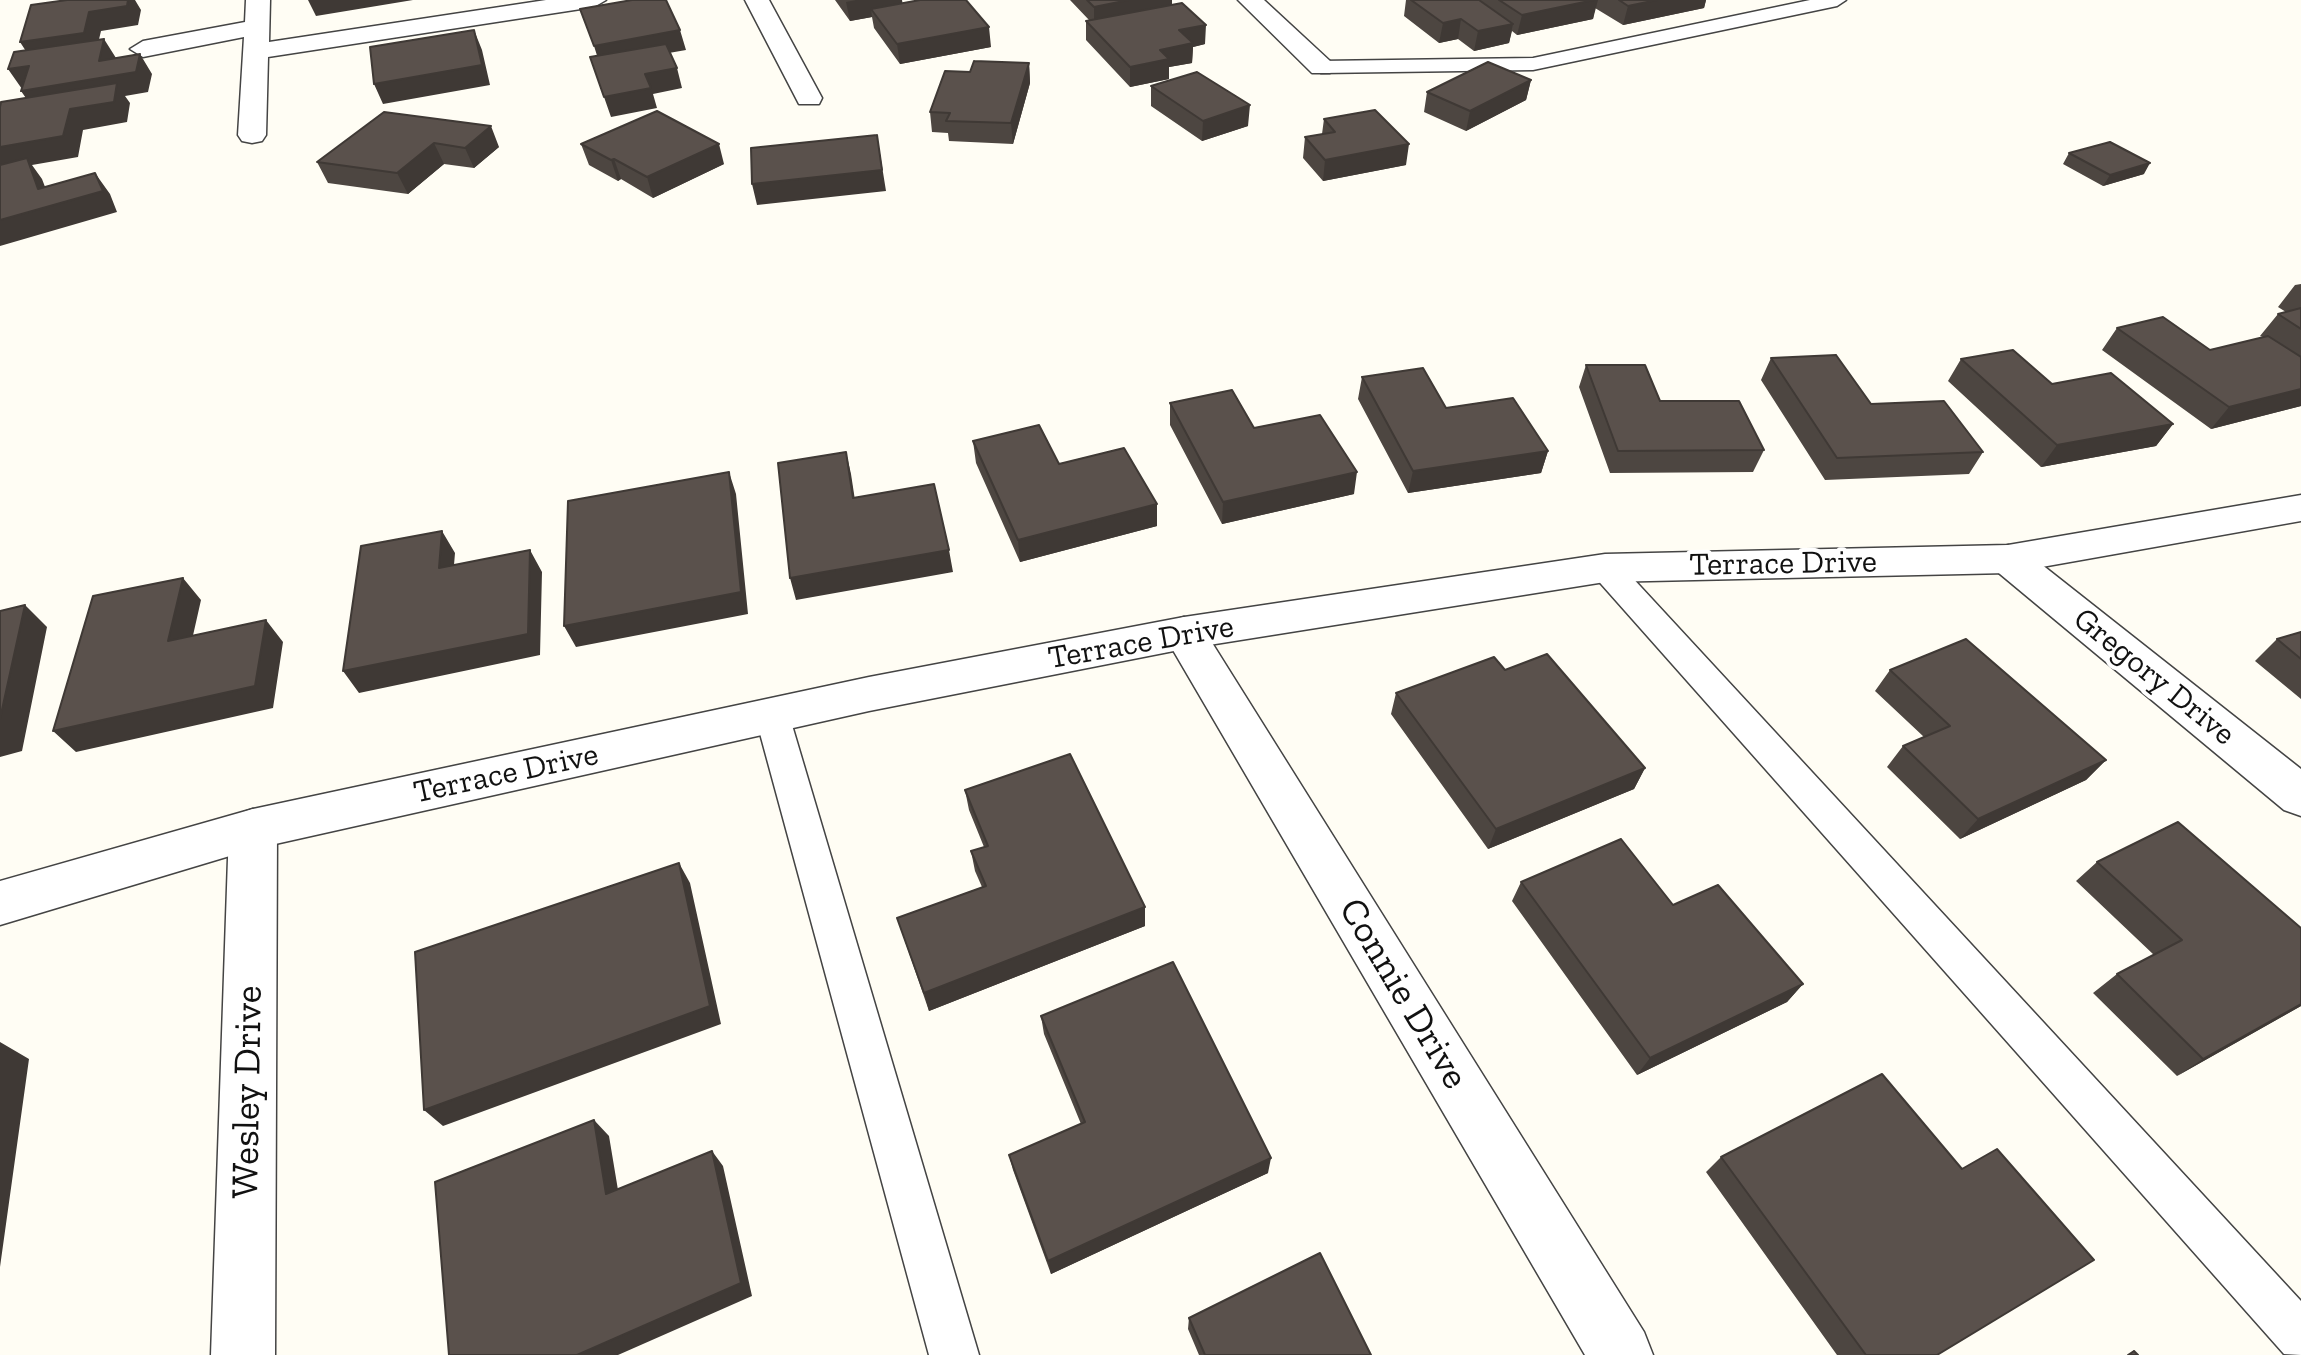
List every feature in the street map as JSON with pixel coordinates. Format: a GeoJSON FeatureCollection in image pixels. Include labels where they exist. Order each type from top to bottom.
{"type":"FeatureCollection","features":[{"type":"Feature","properties":{"kind":"street"},"geometry":{"type":"LineString","coordinates":[[252,135],[258,0]]}},
{"type":"Feature","properties":{"kind":"street"},"geometry":{"type":"LineString","coordinates":[[143,49],[594,0]]}},
{"type":"Feature","properties":{"kind":"street"},"geometry":{"type":"LineString","coordinates":[[757,0],[809,98]]}},
{"type":"Feature","properties":{"kind":"street"},"geometry":{"type":"LineString","coordinates":[[1254,2],[1289,0]]}},
{"type":"Feature","properties":{"kind":"street"},"geometry":{"type":"LineString","coordinates":[[1254,2],[1321,67]]}},
{"type":"Feature","properties":{"kind":"street","name":"Terrace Drive"},"geometry":{"type":"LineString","coordinates":[[0,903],[253,829],[772,715],[1184,633],[1605,568],[2008,559],[2301,508]]}},
{"type":"Feature","properties":{"kind":"street","name":"Gregory Drive"},"geometry":{"type":"LineString","coordinates":[[2008,559],[2301,796]]}},
{"type":"Feature","properties":{"kind":"street","name":"Connie Drive"},"geometry":{"type":"LineString","coordinates":[[1184,633],[1621,1355]]}},
{"type":"Feature","properties":{"kind":"street","name":"Wesley Drive"},"geometry":{"type":"LineString","coordinates":[[243,1355],[253,829]]}},
{"type":"Feature","properties":{"kind":"lane"},"geometry":{"type":"LineString","coordinates":[[1321,67],[1533,64],[1837,0]]}},
{"type":"Feature","properties":{"kind":"lane"},"geometry":{"type":"LineString","coordinates":[[1605,568],[2301,1337]]}},
{"type":"Feature","properties":{"kind":"lane"},"geometry":{"type":"LineString","coordinates":[[772,715],[954,1355]]}},
{"type":"Feature","properties":{"kind":"building"},"geometry":{"type":"Polygon","coordinates":[[[67,0],[128,0],[127,6],[89,12],[84,33],[20,42],[31,5],[67,0]]]}},
{"type":"Feature","properties":{"kind":"building"},"geometry":{"type":"Polygon","coordinates":[[[632,0],[666,0],[680,30],[594,46],[580,9],[632,0]]]}},
{"type":"Feature","properties":{"kind":"building"},"geometry":{"type":"Polygon","coordinates":[[[920,0],[966,0],[989,27],[897,44],[871,9],[920,0]]]}},
{"type":"Feature","properties":{"kind":"building"},"geometry":{"type":"Polygon","coordinates":[[[1087,0],[1129,0],[1094,7],[1087,0]]]}},
{"type":"Feature","properties":{"kind":"building"},"geometry":{"type":"Polygon","coordinates":[[[1411,0],[1479,0],[1513,24],[1478,31],[1461,19],[1443,23],[1411,0]]]}},
{"type":"Feature","properties":{"kind":"building"},"geometry":{"type":"Polygon","coordinates":[[[1499,0],[1594,0],[1522,15],[1499,0]]]}},
{"type":"Feature","properties":{"kind":"building"},"geometry":{"type":"Polygon","coordinates":[[[1619,0],[1657,0],[1628,6],[1619,0]]]}},
{"type":"Feature","properties":{"kind":"building"},"geometry":{"type":"Polygon","coordinates":[[[1182,3],[1206,25],[1179,30],[1193,43],[1160,50],[1169,59],[1130,67],[1086,21],[1182,3]]]}},
{"type":"Feature","properties":{"kind":"building"},"geometry":{"type":"Polygon","coordinates":[[[474,30],[482,65],[374,84],[370,47],[474,30]]]}},
{"type":"Feature","properties":{"kind":"building"},"geometry":{"type":"Polygon","coordinates":[[[104,39],[99,61],[140,54],[136,72],[21,91],[29,66],[8,69],[14,52],[104,39]]]}},
{"type":"Feature","properties":{"kind":"building"},"geometry":{"type":"Polygon","coordinates":[[[666,44],[677,68],[645,74],[651,88],[604,97],[590,57],[666,44]]]}},
{"type":"Feature","properties":{"kind":"building"},"geometry":{"type":"Polygon","coordinates":[[[974,61],[1029,63],[1011,123],[946,121],[950,113],[930,112],[945,71],[970,72],[974,61]]]}},
{"type":"Feature","properties":{"kind":"building"},"geometry":{"type":"Polygon","coordinates":[[[1488,62],[1531,80],[1470,111],[1427,92],[1488,62]]]}},
{"type":"Feature","properties":{"kind":"building"},"geometry":{"type":"Polygon","coordinates":[[[1197,72],[1250,105],[1203,121],[1151,86],[1197,72]]]}},
{"type":"Feature","properties":{"kind":"building"},"geometry":{"type":"Polygon","coordinates":[[[117,83],[114,102],[70,109],[63,136],[0,147],[1,102],[117,83]]]}},
{"type":"Feature","properties":{"kind":"building"},"geometry":{"type":"Polygon","coordinates":[[[1375,110],[1409,144],[1325,160],[1305,137],[1335,132],[1324,119],[1375,110]]]}},
{"type":"Feature","properties":{"kind":"building"},"geometry":{"type":"Polygon","coordinates":[[[657,111],[719,144],[647,177],[581,144],[657,111]]]}},
{"type":"Feature","properties":{"kind":"building"},"geometry":{"type":"Polygon","coordinates":[[[384,112],[491,126],[465,148],[434,143],[397,173],[317,162],[384,112]]]}},
{"type":"Feature","properties":{"kind":"building"},"geometry":{"type":"Polygon","coordinates":[[[877,135],[882,170],[752,184],[751,148],[877,135]]]}},
{"type":"Feature","properties":{"kind":"building"},"geometry":{"type":"Polygon","coordinates":[[[2110,142],[2150,163],[2110,175],[2069,153],[2110,142]]]}},
{"type":"Feature","properties":{"kind":"building"},"geometry":{"type":"Polygon","coordinates":[[[27,158],[38,189],[95,173],[103,191],[0,220],[0,165],[27,158]]]}},
{"type":"Feature","properties":{"kind":"building"},"geometry":{"type":"Polygon","coordinates":[[[2301,308],[2301,329],[2278,314],[2301,308]]]}},
{"type":"Feature","properties":{"kind":"building"},"geometry":{"type":"Polygon","coordinates":[[[2163,317],[2210,350],[2268,336],[2301,357],[2301,389],[2229,407],[2117,328],[2163,317]]]}},
{"type":"Feature","properties":{"kind":"building"},"geometry":{"type":"Polygon","coordinates":[[[2013,350],[2052,384],[2111,373],[2173,424],[2057,445],[1961,359],[2013,350]]]}},
{"type":"Feature","properties":{"kind":"building"},"geometry":{"type":"Polygon","coordinates":[[[1836,355],[1871,404],[1944,401],[1983,452],[1837,458],[1771,358],[1836,355]]]}},
{"type":"Feature","properties":{"kind":"building"},"geometry":{"type":"Polygon","coordinates":[[[1586,365],[1645,365],[1660,401],[1739,401],[1764,450],[1618,451],[1586,365]]]}},
{"type":"Feature","properties":{"kind":"building"},"geometry":{"type":"Polygon","coordinates":[[[1423,368],[1446,408],[1513,398],[1548,451],[1413,471],[1362,377],[1423,368]]]}},
{"type":"Feature","properties":{"kind":"building"},"geometry":{"type":"Polygon","coordinates":[[[1232,390],[1254,428],[1320,415],[1357,472],[1223,502],[1170,403],[1232,390]]]}},
{"type":"Feature","properties":{"kind":"building"},"geometry":{"type":"Polygon","coordinates":[[[1039,425],[1059,464],[1124,448],[1157,504],[1018,540],[973,441],[1039,425]]]}},
{"type":"Feature","properties":{"kind":"building"},"geometry":{"type":"Polygon","coordinates":[[[846,452],[853,498],[934,484],[949,550],[790,578],[778,463],[846,452]]]}},
{"type":"Feature","properties":{"kind":"building"},"geometry":{"type":"Polygon","coordinates":[[[729,472],[741,592],[564,626],[568,501],[729,472]]]}},
{"type":"Feature","properties":{"kind":"building"},"geometry":{"type":"Polygon","coordinates":[[[442,531],[439,568],[530,550],[528,634],[343,671],[361,546],[442,531]]]}},
{"type":"Feature","properties":{"kind":"building"},"geometry":{"type":"Polygon","coordinates":[[[183,578],[168,641],[266,620],[255,686],[53,731],[93,596],[183,578]]]}},
{"type":"Feature","properties":{"kind":"building"},"geometry":{"type":"Polygon","coordinates":[[[25,605],[0,719],[0,611],[25,605]]]}},
{"type":"Feature","properties":{"kind":"building"},"geometry":{"type":"Polygon","coordinates":[[[2301,632],[2301,659],[2277,639],[2301,632]]]}},
{"type":"Feature","properties":{"kind":"building"},"geometry":{"type":"Polygon","coordinates":[[[1966,639],[2106,760],[1978,819],[1903,746],[1950,726],[1890,670],[1966,639]]]}},
{"type":"Feature","properties":{"kind":"building"},"geometry":{"type":"Polygon","coordinates":[[[1547,654],[1645,768],[1496,829],[1396,693],[1494,657],[1505,670],[1547,654]]]}},
{"type":"Feature","properties":{"kind":"building"},"geometry":{"type":"Polygon","coordinates":[[[1070,754],[1145,907],[924,993],[897,918],[986,886],[971,851],[988,846],[965,790],[1070,754]]]}},
{"type":"Feature","properties":{"kind":"building"},"geometry":{"type":"Polygon","coordinates":[[[2178,822],[2301,928],[2301,1004],[2203,1059],[2117,974],[2182,940],[2097,862],[2178,822]]]}},
{"type":"Feature","properties":{"kind":"building"},"geometry":{"type":"Polygon","coordinates":[[[1621,839],[1673,905],[1718,885],[1803,984],[1650,1058],[1521,882],[1621,839]]]}},
{"type":"Feature","properties":{"kind":"building"},"geometry":{"type":"Polygon","coordinates":[[[679,863],[710,1006],[424,1110],[415,952],[679,863]]]}},
{"type":"Feature","properties":{"kind":"building"},"geometry":{"type":"Polygon","coordinates":[[[1173,962],[1271,1158],[1048,1261],[1009,1155],[1085,1122],[1041,1016],[1173,962]]]}},
{"type":"Feature","properties":{"kind":"building"},"geometry":{"type":"Polygon","coordinates":[[[1882,1074],[1962,1169],[1997,1149],[2094,1260],[1937,1355],[1866,1355],[1721,1157],[1882,1074]]]}},
{"type":"Feature","properties":{"kind":"building"},"geometry":{"type":"Polygon","coordinates":[[[594,1120],[606,1194],[712,1151],[741,1283],[577,1355],[449,1355],[435,1182],[594,1120]]]}},
{"type":"Feature","properties":{"kind":"building"},"geometry":{"type":"Polygon","coordinates":[[[1320,1253],[1371,1355],[1205,1355],[1189,1318],[1320,1253]]]}}]}
